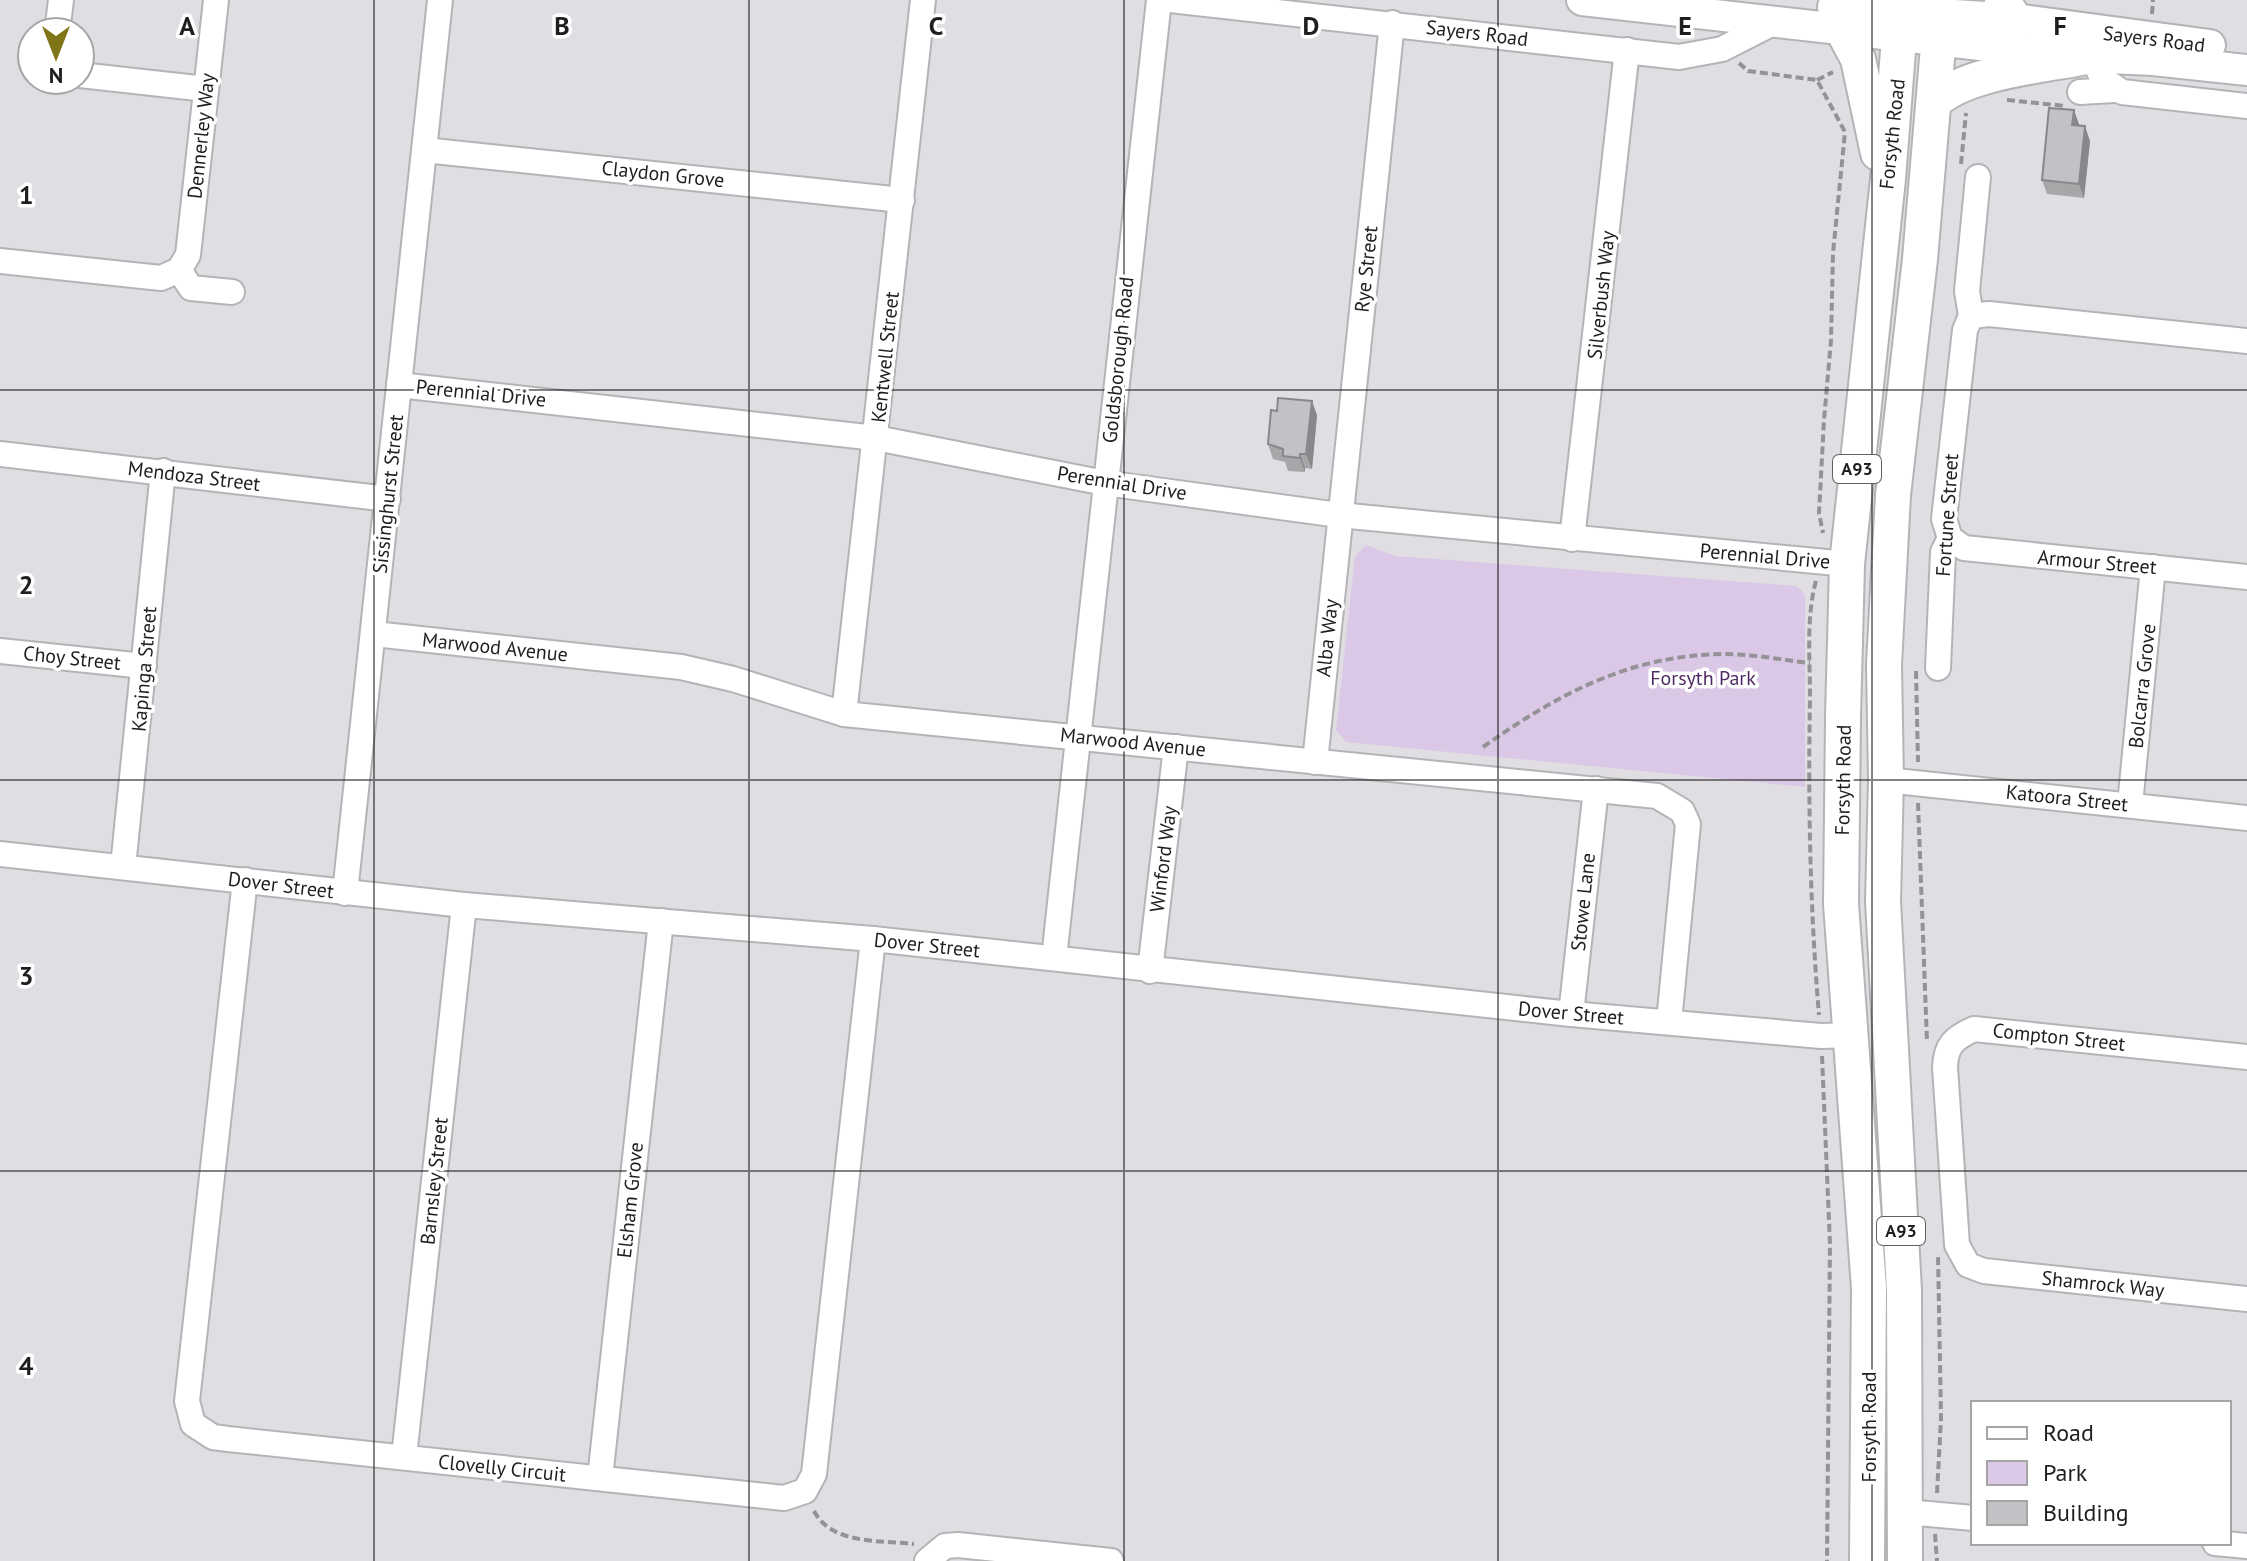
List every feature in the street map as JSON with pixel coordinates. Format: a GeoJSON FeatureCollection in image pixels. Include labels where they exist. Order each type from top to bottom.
{"type":"FeatureCollection","features":[{"type":"Feature","properties":{"kind":"highway","name":"Forsyth Road"},"geometry":{"type":"LineString","coordinates":[[1867,1561],[1869,1288],[1853,1035],[1841,904],[1847,564],[1903,15]]}},
{"type":"Feature","properties":{"kind":"highway","name":"Forsyth Road"},"geometry":{"type":"LineString","coordinates":[[1905,1561],[1920,1513],[1904,1291],[1883,901],[1902,781],[1884,665],[1887,568],[1940,18]]}},
{"type":"Feature","properties":{"kind":"highway"},"geometry":{"type":"LineString","coordinates":[[1842,29],[1858,59],[1875,131],[1884,213]]}},
{"type":"Feature","properties":{"kind":"highway"},"geometry":{"type":"LineString","coordinates":[[1934,102],[1948,89],[1969,82],[2089,58]]}},
{"type":"Feature","properties":{"kind":"highway"},"geometry":{"type":"LineString","coordinates":[[1847,564],[1887,568]]}},
{"type":"Feature","properties":{"kind":"highway"},"geometry":{"type":"LineString","coordinates":[[1853,1035],[1891,1034]]}},
{"type":"Feature","properties":{"kind":"highway"},"geometry":{"type":"LineString","coordinates":[[1869,1505],[1920,1513]]}},
{"type":"Feature","properties":{"kind":"main road","name":"Sayers Road"},"geometry":{"type":"LineString","coordinates":[[1582,0],[1873,12],[1940,18],[2089,58],[2153,60],[2247,70]]}},
{"type":"Feature","properties":{"kind":"main road","name":"Sayers Road"},"geometry":{"type":"LineString","coordinates":[[1776,10],[1842,29],[1903,15]]}},
{"type":"Feature","properties":{"kind":"main road","name":"Sayers Road"},"geometry":{"type":"LineString","coordinates":[[1940,18],[2008,10],[2247,50]]}},
{"type":"Feature","properties":{"kind":"street","name":"Dennerley Way"},"geometry":{"type":"LineString","coordinates":[[179,270],[188,255],[216,0]]}},
{"type":"Feature","properties":{"kind":"street","name":"Sissinghurst Street"},"geometry":{"type":"LineString","coordinates":[[345,893],[440,0]]}},
{"type":"Feature","properties":{"kind":"street","name":"Kentwell Street"},"geometry":{"type":"LineString","coordinates":[[844,714],[923,0]]}},
{"type":"Feature","properties":{"kind":"street","name":"Goldsborough Road"},"geometry":{"type":"LineString","coordinates":[[1054,958],[1159,0]]}},
{"type":"Feature","properties":{"kind":"street","name":"Sayers Road"},"geometry":{"type":"LineString","coordinates":[[1170,0],[1679,57],[1722,49],[1776,10]]}},
{"type":"Feature","properties":{"kind":"street","name":"Rye Street"},"geometry":{"type":"LineString","coordinates":[[1339,515],[1392,23]]}},
{"type":"Feature","properties":{"kind":"street","name":"Silverbush Way"},"geometry":{"type":"LineString","coordinates":[[1572,539],[1627,50]]}},
{"type":"Feature","properties":{"kind":"street","name":"Sayers Road"},"geometry":{"type":"LineString","coordinates":[[2089,58],[2114,90]]}},
{"type":"Feature","properties":{"kind":"street"},"geometry":{"type":"LineString","coordinates":[[96,77],[206,89]]}},
{"type":"Feature","properties":{"kind":"street"},"geometry":{"type":"LineString","coordinates":[[2080,92],[2114,90],[2247,106]]}},
{"type":"Feature","properties":{"kind":"street","name":"Claydon Grove"},"geometry":{"type":"LineString","coordinates":[[424,150],[902,200]]}},
{"type":"Feature","properties":{"kind":"street","name":"Fortune Street"},"geometry":{"type":"LineString","coordinates":[[1927,669],[1943,552],[1950,538],[1944,519],[1965,330],[1971,316],[1967,291],[1969,178]]}},
{"type":"Feature","properties":{"kind":"street"},"geometry":{"type":"LineString","coordinates":[[0,261],[161,278],[179,270],[191,288],[232,292]]}},
{"type":"Feature","properties":{"kind":"street"},"geometry":{"type":"LineString","coordinates":[[1971,316],[1989,314],[2247,341]]}},
{"type":"Feature","properties":{"kind":"street","name":"Perennial Drive"},"geometry":{"type":"LineString","coordinates":[[399,385],[876,438],[1105,483],[1339,515],[1847,564]]}},
{"type":"Feature","properties":{"kind":"street","name":"Mendoza Street"},"geometry":{"type":"LineString","coordinates":[[0,454],[388,499]]}},
{"type":"Feature","properties":{"kind":"street","name":"Kapinga Street"},"geometry":{"type":"LineString","coordinates":[[123,867],[163,471]]}},
{"type":"Feature","properties":{"kind":"street","name":"Alba Way"},"geometry":{"type":"LineString","coordinates":[[1315,762],[1339,515]]}},
{"type":"Feature","properties":{"kind":"street","name":"Armour Street"},"geometry":{"type":"LineString","coordinates":[[1950,538],[1964,548],[1976,550],[2247,577]]}},
{"type":"Feature","properties":{"kind":"street","name":"Bolcarra Grove"},"geometry":{"type":"LineString","coordinates":[[2130,805],[2153,567]]}},
{"type":"Feature","properties":{"kind":"street","name":"Marwood Avenue"},"geometry":{"type":"LineString","coordinates":[[374,634],[681,667],[733,679],[844,714],[1657,796],[1682,811],[1688,824],[1669,1022]]}},
{"type":"Feature","properties":{"kind":"street","name":"Choy Street"},"geometry":{"type":"LineString","coordinates":[[0,651],[144,666]]}},
{"type":"Feature","properties":{"kind":"street","name":"Winford Way"},"geometry":{"type":"LineString","coordinates":[[1150,971],[1176,747]]}},
{"type":"Feature","properties":{"kind":"street","name":"Katoora Street"},"geometry":{"type":"LineString","coordinates":[[1902,781],[2247,818]]}},
{"type":"Feature","properties":{"kind":"street","name":"Stowe Lane"},"geometry":{"type":"LineString","coordinates":[[1571,1014],[1596,789]]}},
{"type":"Feature","properties":{"kind":"street","name":"Dover Street"},"geometry":{"type":"LineString","coordinates":[[0,854],[464,905],[873,939],[1571,1014],[1821,1036],[1853,1035]]}},
{"type":"Feature","properties":{"kind":"street","name":"Clovelly Circuit"},"geometry":{"type":"LineString","coordinates":[[245,880],[187,1413],[193,1424],[213,1437],[784,1498],[805,1491]]}},
{"type":"Feature","properties":{"kind":"street","name":"Barnsley Street"},"geometry":{"type":"LineString","coordinates":[[404,1457],[464,905]]}},
{"type":"Feature","properties":{"kind":"street","name":"Elsham Grove"},"geometry":{"type":"LineString","coordinates":[[600,1478],[661,921]]}},
{"type":"Feature","properties":{"kind":"street"},"geometry":{"type":"LineString","coordinates":[[805,1491],[814,1474],[873,939]]}},
{"type":"Feature","properties":{"kind":"street","name":"Compton Street"},"geometry":{"type":"LineString","coordinates":[[1962,1259],[1957,1245],[1945,1067],[1946,1051],[1959,1036],[1974,1029],[2247,1057]]}},
{"type":"Feature","properties":{"kind":"street","name":"Shamrock Way"},"geometry":{"type":"LineString","coordinates":[[1962,1259],[1984,1271],[2247,1299]]}},
{"type":"Feature","properties":{"kind":"street"},"geometry":{"type":"LineString","coordinates":[[1920,1513],[1971,1518]]}},
{"type":"Feature","properties":{"kind":"street"},"geometry":{"type":"LineString","coordinates":[[927,1552],[958,1545],[1111,1561]]}},
{"type":"Feature","properties":{"kind":"path"},"geometry":{"type":"LineString","coordinates":[[1817,80],[1858,59]]}},
{"type":"Feature","properties":{"kind":"path"},"geometry":{"type":"LineString","coordinates":[[1969,82],[1975,103],[1966,107],[1969,178]]}},
{"type":"Feature","properties":{"kind":"path"},"geometry":{"type":"LineString","coordinates":[[1483,747],[1535,711],[1588,684],[1648,661],[1727,654],[1810,663]]}},
{"type":"Feature","properties":{"kind":"path"},"geometry":{"type":"LineString","coordinates":[[1927,669],[1902,781],[1928,1051]]}},
{"type":"Feature","properties":{"kind":"path"},"geometry":{"type":"LineString","coordinates":[[1937,1241],[1940,1474],[1920,1513],[1937,1561]]}},
{"type":"Feature","properties":{"kind":"path"},"geometry":{"type":"LineString","coordinates":[[805,1491],[821,1523],[842,1536],[927,1552]]}},
{"type":"Feature","properties":{"kind":"green space","name":"Forsyth Park"},"geometry":{"type":"Polygon","coordinates":[[[1366,545],[1395,556],[1797,586],[1805,595],[1805,787],[1346,742],[1336,730],[1355,556],[1366,545]]]}},
{"type":"Feature","properties":{"kind":"building"},"geometry":{"type":"Polygon","coordinates":[[[2049,108],[2074,110],[2072,125],[2085,126],[2079,184],[2042,180],[2049,108]]]}},
{"type":"Feature","properties":{"kind":"building"},"geometry":{"type":"Polygon","coordinates":[[[1278,398],[1312,401],[1306,454],[1300,454],[1300,458],[1283,456],[1283,449],[1268,444],[1271,410],[1277,411],[1278,398]]]}}]}
